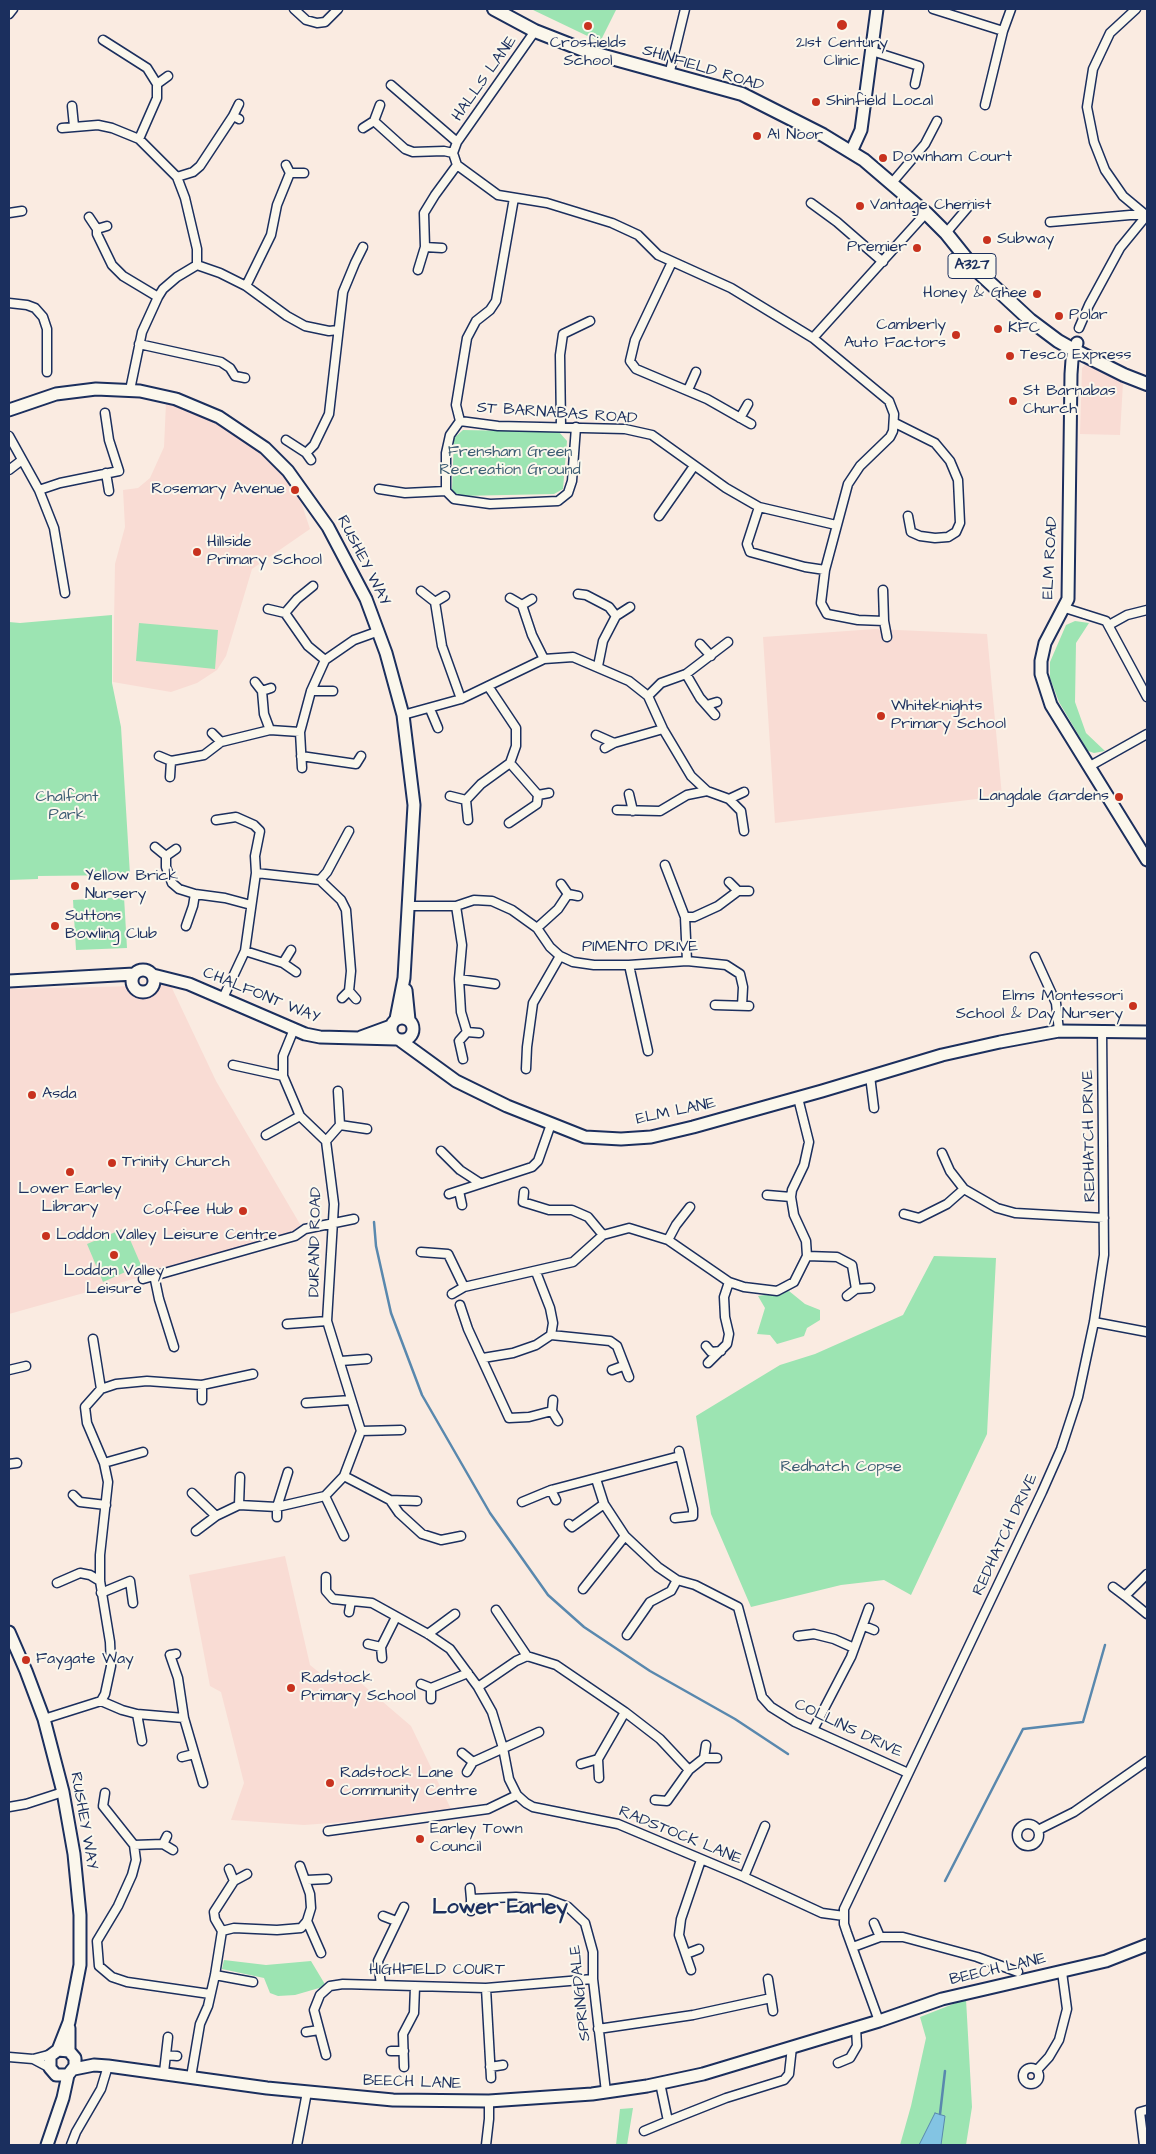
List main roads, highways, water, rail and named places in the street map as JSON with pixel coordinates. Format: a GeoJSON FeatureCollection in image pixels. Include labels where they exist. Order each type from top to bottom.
{"type":"FeatureCollection","features":[{"type":"Feature","properties":{"kind":"main road","name":"SHINFIELD ROAD"},"geometry":{"type":"LineString","coordinates":[[494,9],[535,31],[586,51],[742,94],[798,121],[851,152],[926,213],[946,233],[974,268],[1023,313],[1058,341],[1076,347],[1124,375],[1143,382]]}},
{"type":"Feature","properties":{"kind":"water"},"geometry":{"type":"Polygon","coordinates":[[[935,2113],[945,2116],[941,2145],[919,2145],[935,2113]]]}},
{"type":"Feature","properties":{"kind":"waterway"},"geometry":{"type":"LineString","coordinates":[[374,1222],[376,1246],[391,1313],[422,1395],[490,1513],[548,1595],[584,1627],[650,1671],[735,1719],[788,1754]]}},
{"type":"Feature","properties":{"kind":"waterway"},"geometry":{"type":"LineString","coordinates":[[945,1881],[1023,1729],[1083,1722],[1105,1645]]}},
{"type":"Feature","properties":{"kind":"waterway"},"geometry":{"type":"LineString","coordinates":[[940,2114],[945,2071]]}},
{"type":"Feature","properties":{"kind":"place","name":"21st Century Clinic"},"geometry":{"type":"Point","coordinates":[842,25]}},
{"type":"Feature","properties":{"kind":"place","name":"Crosfields School"},"geometry":{"type":"Point","coordinates":[588,26]}},
{"type":"Feature","properties":{"kind":"place","name":"Shinfield Local"},"geometry":{"type":"Point","coordinates":[816,102]}},
{"type":"Feature","properties":{"kind":"place","name":"Al Noor"},"geometry":{"type":"Point","coordinates":[757,136]}},
{"type":"Feature","properties":{"kind":"place","name":"Downham Court"},"geometry":{"type":"Point","coordinates":[883,158]}},
{"type":"Feature","properties":{"kind":"place","name":"Vantage Chemist"},"geometry":{"type":"Point","coordinates":[860,206]}},
{"type":"Feature","properties":{"kind":"place","name":"Subway"},"geometry":{"type":"Point","coordinates":[987,240]}},
{"type":"Feature","properties":{"kind":"place","name":"Premier"},"geometry":{"type":"Point","coordinates":[917,248]}},
{"type":"Feature","properties":{"kind":"place","name":"Honey & Ghee"},"geometry":{"type":"Point","coordinates":[1037,294]}},
{"type":"Feature","properties":{"kind":"place","name":"Polar"},"geometry":{"type":"Point","coordinates":[1059,316]}},
{"type":"Feature","properties":{"kind":"place","name":"KFC"},"geometry":{"type":"Point","coordinates":[998,329]}},
{"type":"Feature","properties":{"kind":"place","name":"Camberly Auto Factors"},"geometry":{"type":"Point","coordinates":[956,335]}},
{"type":"Feature","properties":{"kind":"place","name":"Tesco Express"},"geometry":{"type":"Point","coordinates":[1010,356]}},
{"type":"Feature","properties":{"kind":"place","name":"St Barnabas Church"},"geometry":{"type":"Point","coordinates":[1013,401]}},
{"type":"Feature","properties":{"kind":"place","name":"Rosemary Avenue"},"geometry":{"type":"Point","coordinates":[295,490]}},
{"type":"Feature","properties":{"kind":"place","name":"Hillside Primary School"},"geometry":{"type":"Point","coordinates":[197,552]}},
{"type":"Feature","properties":{"kind":"place","name":"Whiteknights Primary School"},"geometry":{"type":"Point","coordinates":[881,716]}},
{"type":"Feature","properties":{"kind":"place","name":"Langdale Gardens"},"geometry":{"type":"Point","coordinates":[1119,797]}},
{"type":"Feature","properties":{"kind":"place","name":"Yellow Brick Nursery"},"geometry":{"type":"Point","coordinates":[75,886]}},
{"type":"Feature","properties":{"kind":"place","name":"Suttons Bowling Club"},"geometry":{"type":"Point","coordinates":[55,926]}},
{"type":"Feature","properties":{"kind":"place","name":"Elms Montessori School & Day Nursery"},"geometry":{"type":"Point","coordinates":[1133,1006]}},
{"type":"Feature","properties":{"kind":"place","name":"Asda"},"geometry":{"type":"Point","coordinates":[32,1095]}},
{"type":"Feature","properties":{"kind":"place","name":"Trinity Church"},"geometry":{"type":"Point","coordinates":[112,1163]}},
{"type":"Feature","properties":{"kind":"place","name":"Lower Earley Library"},"geometry":{"type":"Point","coordinates":[70,1172]}},
{"type":"Feature","properties":{"kind":"place","name":"Coffee Hub"},"geometry":{"type":"Point","coordinates":[243,1211]}},
{"type":"Feature","properties":{"kind":"place","name":"Loddon Valley Leisure Centre"},"geometry":{"type":"Point","coordinates":[46,1236]}},
{"type":"Feature","properties":{"kind":"place","name":"Loddon Valley Leisure"},"geometry":{"type":"Point","coordinates":[114,1255]}},
{"type":"Feature","properties":{"kind":"place","name":"Faygate Way"},"geometry":{"type":"Point","coordinates":[26,1660]}},
{"type":"Feature","properties":{"kind":"place","name":"Radstock Primary School"},"geometry":{"type":"Point","coordinates":[291,1688]}},
{"type":"Feature","properties":{"kind":"place","name":"Radstock Lane Community Centre"},"geometry":{"type":"Point","coordinates":[330,1783]}},
{"type":"Feature","properties":{"kind":"place","name":"Earley Town Council"},"geometry":{"type":"Point","coordinates":[420,1839]}},
{"type":"Feature","properties":{"kind":"district","name":"Lower Earley"},"geometry":{"type":"Point","coordinates":[500,1909]}},
{"type":"Feature","properties":{"kind":"park label","name":"Frensham Green Recreation Ground"},"geometry":{"type":"Point","coordinates":[510,462]}},
{"type":"Feature","properties":{"kind":"park label","name":"Chalfont Park"},"geometry":{"type":"Point","coordinates":[67,807]}},
{"type":"Feature","properties":{"kind":"park label","name":"Redhatch Copse"},"geometry":{"type":"Point","coordinates":[841,1468]}}]}
